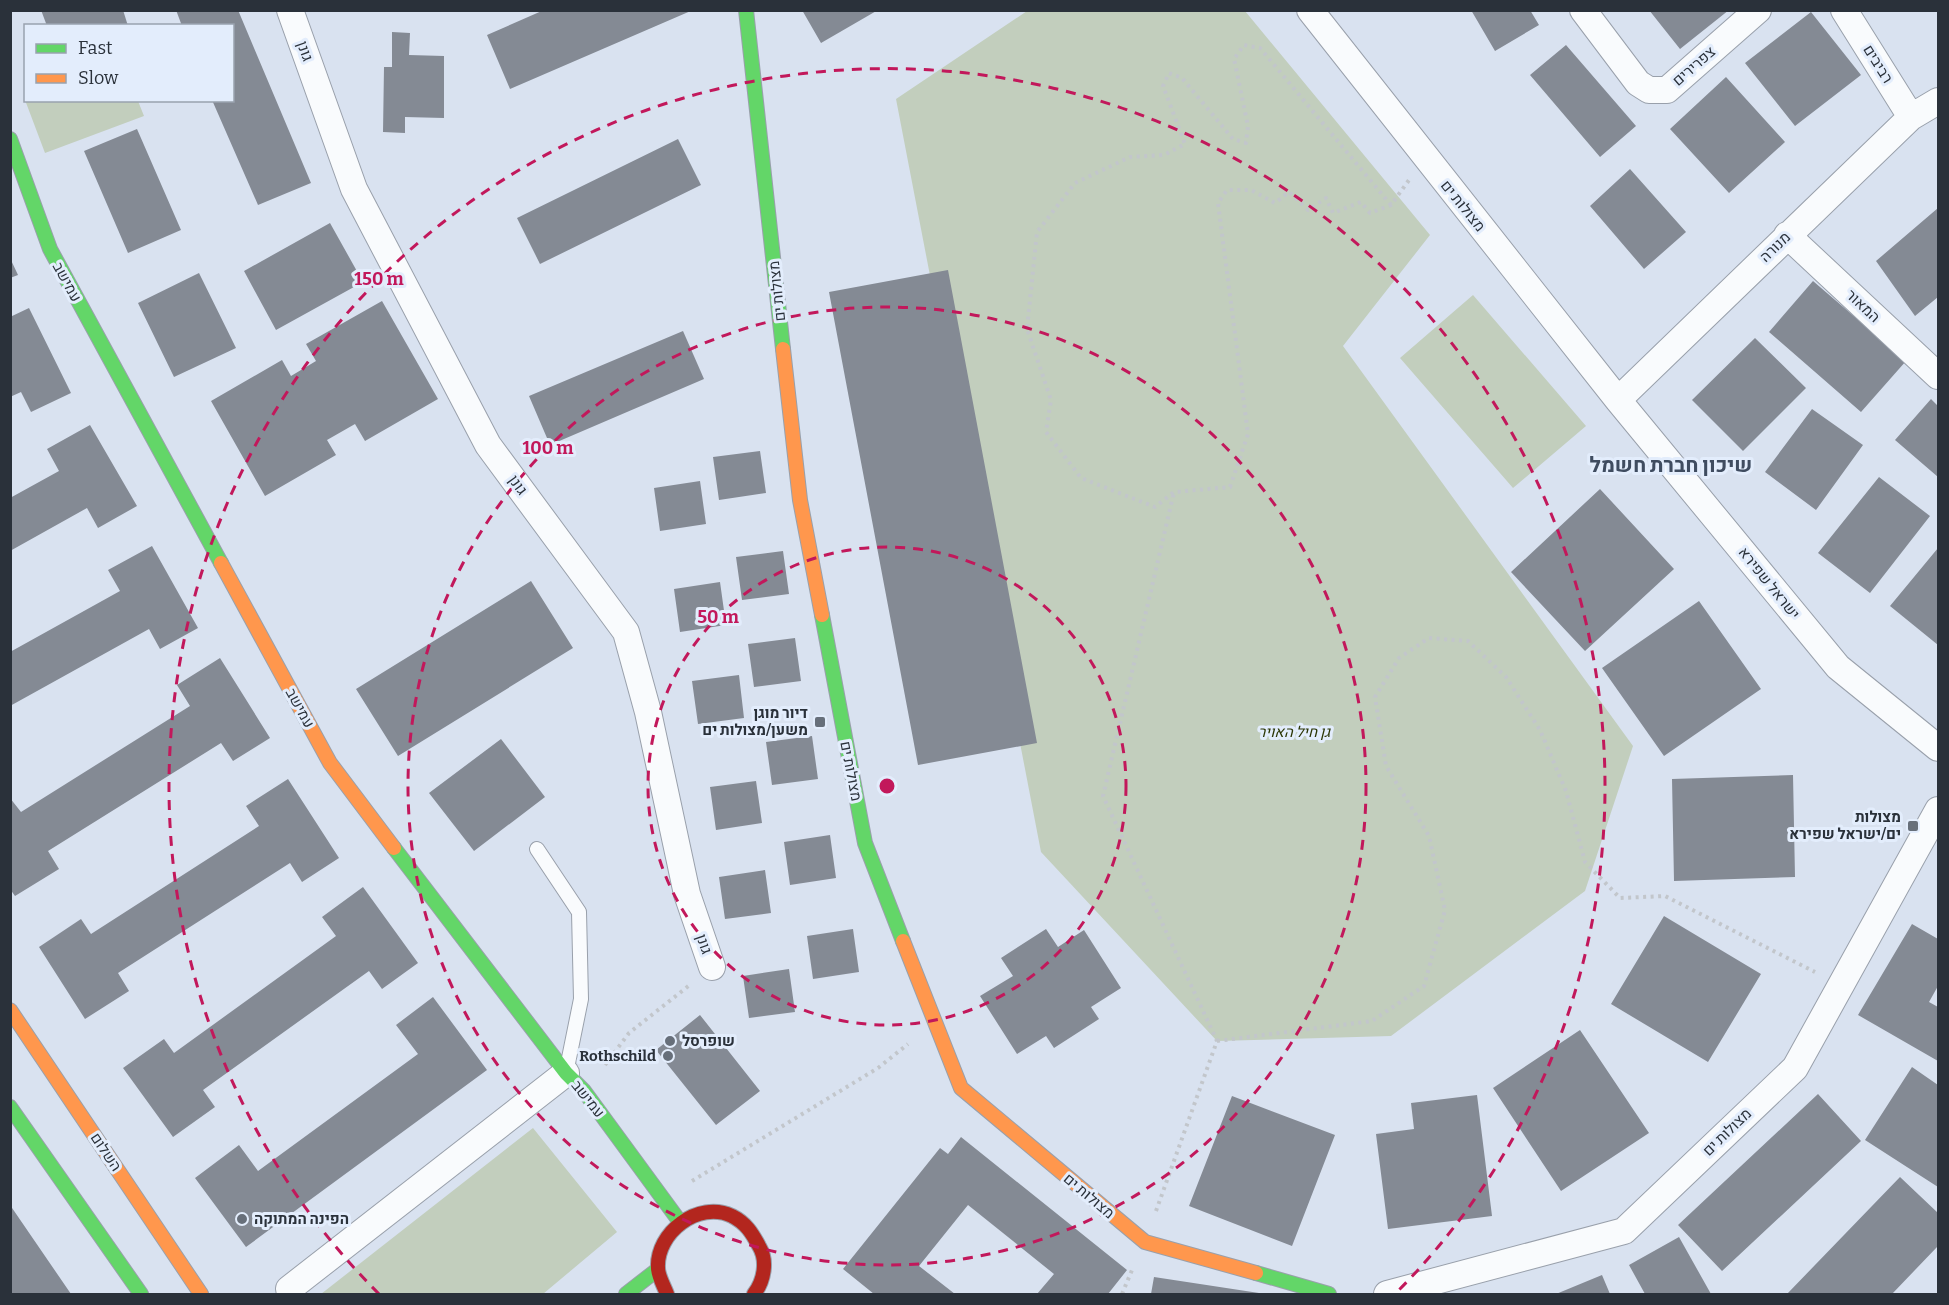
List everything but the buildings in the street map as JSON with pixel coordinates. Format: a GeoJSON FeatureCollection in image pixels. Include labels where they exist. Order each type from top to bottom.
{"type":"FeatureCollection","features":[{"type":"Feature","properties":{"kind":"street","name":"גונן"},"geometry":{"type":"LineString","coordinates":[[291,10],[354,189],[488,445],[626,632],[648,712],[687,894],[712,967]]}},
{"type":"Feature","properties":{"kind":"street","name":"מצולות ים"},"geometry":{"type":"LineString","coordinates":[[746,10],[800,501],[865,843],[961,1088],[1144,1242],[1329,1294]]}},
{"type":"Feature","properties":{"kind":"street","name":"מצולות ים"},"geometry":{"type":"LineString","coordinates":[[1310,10],[1618,400]]}},
{"type":"Feature","properties":{"kind":"street","name":"צפרירים"},"geometry":{"type":"LineString","coordinates":[[1583,10],[1638,83],[1649,90],[1667,90],[1758,10]]}},
{"type":"Feature","properties":{"kind":"street","name":"רביבים"},"geometry":{"type":"LineString","coordinates":[[1844,10],[1911,117]]}},
{"type":"Feature","properties":{"kind":"street","name":"מנורה"},"geometry":{"type":"LineString","coordinates":[[1618,400],[1911,117],[1938,101]]}},
{"type":"Feature","properties":{"kind":"street","name":"עמישב"},"geometry":{"type":"LineString","coordinates":[[10,139],[50,249],[330,763],[566,1073],[584,1091],[680,1222]]}},
{"type":"Feature","properties":{"kind":"street","name":"המאור"},"geometry":{"type":"LineString","coordinates":[[1787,235],[1938,376]]}},
{"type":"Feature","properties":{"kind":"street","name":"ישראל שפירא"},"geometry":{"type":"LineString","coordinates":[[1618,400],[1838,667],[1938,747]]}},
{"type":"Feature","properties":{"kind":"street","name":"מצולות ים"},"geometry":{"type":"LineString","coordinates":[[1387,1294],[1624,1231],[1794,1068],[1938,810]]}},
{"type":"Feature","properties":{"kind":"street","name":"השלום"},"geometry":{"type":"LineString","coordinates":[[10,1010],[201,1294]]}},
{"type":"Feature","properties":{"kind":"street"},"geometry":{"type":"LineString","coordinates":[[289,1289],[566,1073]]}},
{"type":"Feature","properties":{"kind":"street"},"geometry":{"type":"LineString","coordinates":[[10,1107],[141,1294]]}},
{"type":"Feature","properties":{"kind":"street"},"geometry":{"type":"LineString","coordinates":[[667,1294],[657,1270],[659,1253],[665,1237],[680,1222],[692,1215],[710,1212],[728,1214],[744,1223],[757,1237],[763,1254],[764,1272],[754,1294]]}},
{"type":"Feature","properties":{"kind":"street"},"geometry":{"type":"LineString","coordinates":[[626,1294],[657,1270]]}},
{"type":"Feature","properties":{"kind":"lane"},"geometry":{"type":"LineString","coordinates":[[537,849],[579,912],[581,999],[566,1073]]}},
{"type":"Feature","properties":{"kind":"path"},"geometry":{"type":"LineString","coordinates":[[1391,205],[1260,48],[1244,45],[1234,59],[1248,126],[1246,143],[1233,139],[1182,78],[1169,73],[1163,86],[1185,144],[1164,155],[1130,156],[1075,183],[1037,232],[1027,328],[1051,400],[1046,432],[1081,478],[1155,507],[1174,492],[1230,487],[1248,434],[1218,203],[1227,190],[1251,190],[1275,203],[1289,192],[1308,210],[1326,198],[1334,213],[1361,202],[1370,213],[1391,205],[1425,158]]}},
{"type":"Feature","properties":{"kind":"path"},"geometry":{"type":"LineString","coordinates":[[1144,1242],[1217,1041],[1103,796],[1174,492]]}},
{"type":"Feature","properties":{"kind":"path"},"geometry":{"type":"LineString","coordinates":[[1217,1041],[1372,1021],[1424,986],[1445,910],[1429,836],[1386,766],[1376,697],[1399,658],[1429,639],[1468,641],[1506,677],[1540,730],[1566,791],[1585,862],[1620,898],[1665,896],[1841,985]]}},
{"type":"Feature","properties":{"kind":"path"},"geometry":{"type":"LineString","coordinates":[[584,1091],[629,1033],[712,967]]}},
{"type":"Feature","properties":{"kind":"path"},"geometry":{"type":"LineString","coordinates":[[663,1199],[878,1068]]}},
{"type":"Feature","properties":{"kind":"green space","name":"גן חיל האויר"},"geometry":{"type":"Polygon","coordinates":[[[1027,11],[1245,11],[1430,235],[1343,346],[1633,746],[1585,891],[1391,1036],[1217,1041],[1041,852],[896,99],[1027,11]]]}},
{"type":"Feature","properties":{"kind":"green space"},"geometry":{"type":"Polygon","coordinates":[[[26,102],[138,102],[144,116],[45,153],[26,102]]]}},
{"type":"Feature","properties":{"kind":"green space"},"geometry":{"type":"Polygon","coordinates":[[[1473,295],[1586,426],[1513,488],[1400,358],[1473,295]]]}},
{"type":"Feature","properties":{"kind":"green space"},"geometry":{"type":"Polygon","coordinates":[[[533,1128],[617,1232],[543,1294],[321,1294],[533,1128]]]}},
{"type":"Feature","properties":{"kind":"traffic: fast"},"geometry":{"type":"LineString","coordinates":[[746,10],[783,349]]}},
{"type":"Feature","properties":{"kind":"traffic: fast"},"geometry":{"type":"LineString","coordinates":[[10,139],[50,249],[221,563]]}},
{"type":"Feature","properties":{"kind":"traffic: fast"},"geometry":{"type":"LineString","coordinates":[[822,615],[865,843],[903,941]]}},
{"type":"Feature","properties":{"kind":"traffic: fast"},"geometry":{"type":"LineString","coordinates":[[394,848],[566,1073],[584,1091],[680,1222]]}},
{"type":"Feature","properties":{"kind":"traffic: fast"},"geometry":{"type":"LineString","coordinates":[[10,1107],[141,1294]]}},
{"type":"Feature","properties":{"kind":"traffic: fast"},"geometry":{"type":"LineString","coordinates":[[626,1294],[657,1270]]}},
{"type":"Feature","properties":{"kind":"traffic: fast"},"geometry":{"type":"LineString","coordinates":[[1256,1273],[1329,1294]]}},
{"type":"Feature","properties":{"kind":"traffic: slow"},"geometry":{"type":"LineString","coordinates":[[783,349],[800,500],[822,615]]}},
{"type":"Feature","properties":{"kind":"traffic: slow"},"geometry":{"type":"LineString","coordinates":[[221,563],[330,763],[394,848]]}},
{"type":"Feature","properties":{"kind":"traffic: slow"},"geometry":{"type":"LineString","coordinates":[[903,941],[961,1088],[1145,1242],[1256,1273]]}},
{"type":"Feature","properties":{"kind":"traffic: slow"},"geometry":{"type":"LineString","coordinates":[[10,1010],[201,1294]]}},
{"type":"Feature","properties":{"kind":"traffic: jam"},"geometry":{"type":"LineString","coordinates":[[667,1294],[658,1268],[659,1255],[664,1243],[682,1223],[706,1212],[719,1212],[732,1216],[745,1225],[754,1237],[762,1252],[764,1264],[764,1271],[754,1294]]}},
{"type":"Feature","properties":{"kind":"place","name":"דיור מוגן משען/מצולות ים"},"geometry":{"type":"Point","coordinates":[820,722]}},
{"type":"Feature","properties":{"kind":"place","name":"מצולות ים/ישראל שפירא"},"geometry":{"type":"Point","coordinates":[1913,826]}},
{"type":"Feature","properties":{"kind":"place","name":"שופרסל"},"geometry":{"type":"Point","coordinates":[670,1041]}},
{"type":"Feature","properties":{"kind":"place","name":"Rothschild"},"geometry":{"type":"Point","coordinates":[668,1056]}},
{"type":"Feature","properties":{"kind":"place","name":"הפינה המתוקה"},"geometry":{"type":"Point","coordinates":[242,1219]}},
{"type":"Feature","properties":{"kind":"district","name":"שיכון חברת חשמל"},"geometry":{"type":"Point","coordinates":[1671,465]}}]}
